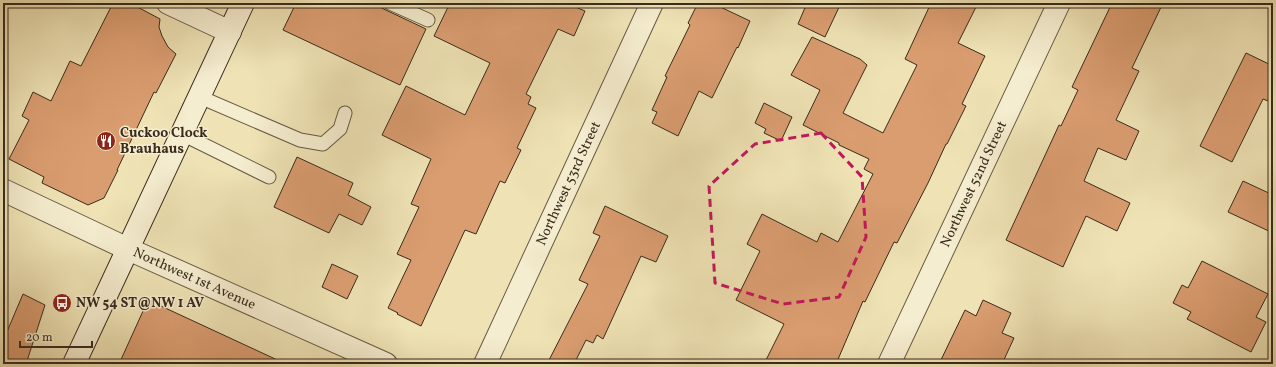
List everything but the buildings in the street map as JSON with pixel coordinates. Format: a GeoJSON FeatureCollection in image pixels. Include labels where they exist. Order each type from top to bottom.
{"type":"FeatureCollection","features":[{"type":"Feature","properties":{"kind":"street"},"geometry":{"type":"LineString","coordinates":[[168,3],[230,32]]}},
{"type":"Feature","properties":{"kind":"street"},"geometry":{"type":"LineString","coordinates":[[74,364],[243,3]]}},
{"type":"Feature","properties":{"kind":"street","name":"Northwest 53rd Street"},"geometry":{"type":"LineString","coordinates":[[484,364],[652,3]]}},
{"type":"Feature","properties":{"kind":"street","name":"Northwest 52nd Street"},"geometry":{"type":"LineString","coordinates":[[889,364],[1059,3]]}},
{"type":"Feature","properties":{"kind":"street","name":"Northwest 1st Avenue"},"geometry":{"type":"LineString","coordinates":[[5,196],[386,364]]}},
{"type":"Feature","properties":{"kind":"lane"},"geometry":{"type":"LineString","coordinates":[[390,3],[428,20]]}},
{"type":"Feature","properties":{"kind":"lane"},"geometry":{"type":"LineString","coordinates":[[200,97],[300,140],[323,144],[340,129],[345,113]]}},
{"type":"Feature","properties":{"kind":"lane"},"geometry":{"type":"LineString","coordinates":[[182,134],[269,176]]}},
{"type":"Feature","properties":{"kind":"highlighted area"},"geometry":{"type":"Polygon","coordinates":[[[821,133],[862,177],[866,237],[839,297],[783,304],[715,283],[709,186],[755,144],[821,133]]]}},
{"type":"Feature","properties":{"kind":"place","name":"Cuckoo Clock Brauhaus"},"geometry":{"type":"Point","coordinates":[106,141]}},
{"type":"Feature","properties":{"kind":"place","name":"NW 54 ST@NW 1 AV"},"geometry":{"type":"Point","coordinates":[62,303]}}]}
